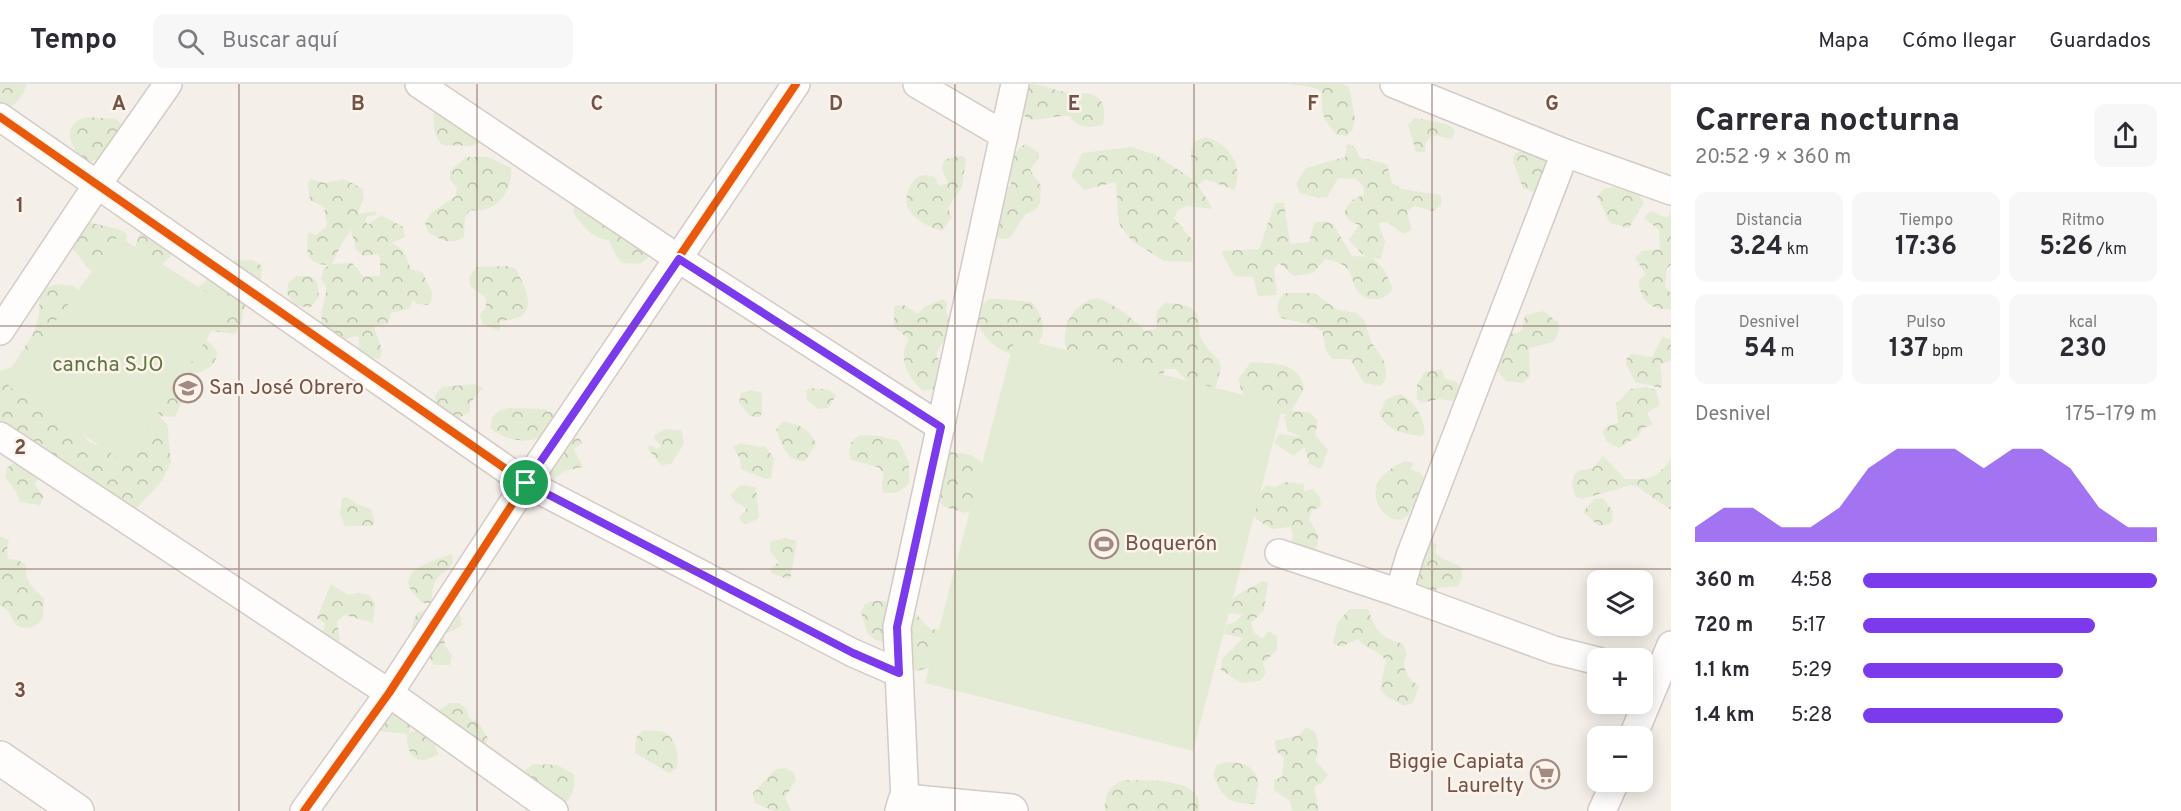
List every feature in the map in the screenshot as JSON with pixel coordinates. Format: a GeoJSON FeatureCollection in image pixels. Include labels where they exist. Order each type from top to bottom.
{"type":"FeatureCollection","features":[{"type":"Feature","properties":{"kind":"street"},"geometry":{"type":"LineString","coordinates":[[0,331],[97,185],[168,84]]}},
{"type":"Feature","properties":{"kind":"street"},"geometry":{"type":"LineString","coordinates":[[419,84],[679,259],[941,427]]}},
{"type":"Feature","properties":{"kind":"street"},"geometry":{"type":"LineString","coordinates":[[304,811],[389,693],[526,483],[796,84]]}},
{"type":"Feature","properties":{"kind":"street"},"geometry":{"type":"LineString","coordinates":[[917,84],[1004,135]]}},
{"type":"Feature","properties":{"kind":"street"},"geometry":{"type":"LineString","coordinates":[[1011,811],[904,806],[897,627],[1015,84]]}},
{"type":"Feature","properties":{"kind":"street"},"geometry":{"type":"LineString","coordinates":[[1394,84],[1565,153],[1671,190]]}},
{"type":"Feature","properties":{"kind":"street"},"geometry":{"type":"LineString","coordinates":[[0,117],[526,483],[853,653],[899,673]]}},
{"type":"Feature","properties":{"kind":"street"},"geometry":{"type":"LineString","coordinates":[[1399,593],[1410,556],[1565,153]]}},
{"type":"Feature","properties":{"kind":"street"},"geometry":{"type":"LineString","coordinates":[[0,436],[389,693],[554,811]]}},
{"type":"Feature","properties":{"kind":"street"},"geometry":{"type":"LineString","coordinates":[[1279,553],[1399,593],[1554,650],[1587,658]]}},
{"type":"Feature","properties":{"kind":"street"},"geometry":{"type":"LineString","coordinates":[[1653,670],[1671,645]]}},
{"type":"Feature","properties":{"kind":"street"},"geometry":{"type":"LineString","coordinates":[[0,758],[77,811]]}},
{"type":"Feature","properties":{"kind":"street"},"geometry":{"type":"LineString","coordinates":[[1602,811],[1611,792]]}},
{"type":"Feature","properties":{"kind":"green space"},"geometry":{"type":"Polygon","coordinates":[[[0,84],[27,84],[17,102],[0,110],[0,84]]]}},
{"type":"Feature","properties":{"kind":"green space"},"geometry":{"type":"Polygon","coordinates":[[[1027,84],[1072,94],[1094,95],[1103,105],[1103,125],[1084,126],[1076,123],[1069,116],[1028,119],[1021,112],[1027,84]]]}},
{"type":"Feature","properties":{"kind":"green space"},"geometry":{"type":"Polygon","coordinates":[[[1288,84],[1342,84],[1349,87],[1355,119],[1353,129],[1347,136],[1337,135],[1324,115],[1322,91],[1288,84]]]}},
{"type":"Feature","properties":{"kind":"green space"},"geometry":{"type":"Polygon","coordinates":[[[435,99],[489,141],[470,146],[442,145],[434,129],[435,99]]]}},
{"type":"Feature","properties":{"kind":"green space"},"geometry":{"type":"Polygon","coordinates":[[[87,117],[116,119],[123,126],[101,159],[92,161],[82,160],[70,135],[73,124],[87,117]]]}},
{"type":"Feature","properties":{"kind":"green space"},"geometry":{"type":"Polygon","coordinates":[[[1415,118],[1447,124],[1455,130],[1452,139],[1432,135],[1426,142],[1425,152],[1416,152],[1408,125],[1415,118]]]}},
{"type":"Feature","properties":{"kind":"green space"},"geometry":{"type":"Polygon","coordinates":[[[1205,137],[1214,140],[1228,150],[1236,164],[1237,181],[1234,190],[1205,179],[1198,185],[1213,209],[1187,206],[1178,210],[1174,218],[1194,242],[1192,262],[1164,261],[1132,241],[1120,226],[1116,182],[1084,190],[1071,176],[1082,153],[1131,147],[1156,155],[1192,179],[1191,151],[1194,142],[1205,137]]]}},
{"type":"Feature","properties":{"kind":"green space"},"geometry":{"type":"Polygon","coordinates":[[[1347,143],[1356,148],[1359,157],[1387,164],[1392,183],[1402,189],[1441,195],[1441,205],[1433,211],[1414,206],[1407,212],[1412,230],[1403,234],[1388,222],[1378,223],[1385,242],[1381,259],[1373,258],[1385,271],[1393,289],[1381,298],[1366,297],[1357,290],[1346,267],[1325,259],[1313,273],[1294,276],[1279,263],[1274,269],[1277,295],[1258,296],[1253,277],[1234,276],[1221,251],[1259,249],[1275,203],[1284,203],[1290,244],[1309,242],[1314,223],[1324,221],[1333,224],[1352,256],[1368,257],[1349,240],[1359,225],[1351,222],[1344,214],[1351,202],[1364,195],[1363,186],[1356,179],[1338,178],[1328,196],[1318,198],[1300,193],[1296,184],[1306,168],[1345,157],[1347,143]]]}},
{"type":"Feature","properties":{"kind":"green space"},"geometry":{"type":"Polygon","coordinates":[[[1026,144],[1039,153],[1039,157],[1030,170],[1041,186],[1039,204],[1036,209],[1025,215],[1009,238],[998,238],[990,234],[988,224],[1003,210],[1003,196],[1011,184],[1012,161],[1017,151],[1026,144]]]}},
{"type":"Feature","properties":{"kind":"green space"},"geometry":{"type":"Polygon","coordinates":[[[1524,151],[1542,156],[1550,162],[1542,195],[1523,188],[1513,162],[1514,153],[1524,151]]]}},
{"type":"Feature","properties":{"kind":"green space"},"geometry":{"type":"Polygon","coordinates":[[[963,156],[966,160],[962,187],[948,208],[952,217],[942,231],[924,224],[910,212],[906,201],[908,189],[920,176],[926,175],[935,177],[939,186],[948,183],[942,170],[944,160],[963,156]]]}},
{"type":"Feature","properties":{"kind":"green space"},"geometry":{"type":"Polygon","coordinates":[[[466,157],[488,157],[511,168],[509,186],[501,200],[494,205],[487,209],[470,210],[465,218],[464,237],[459,240],[446,241],[428,232],[425,223],[431,213],[456,196],[457,187],[450,180],[450,171],[466,157]]]}},
{"type":"Feature","properties":{"kind":"green space"},"geometry":{"type":"Polygon","coordinates":[[[310,179],[325,183],[344,179],[363,189],[363,199],[358,214],[375,211],[377,215],[368,216],[365,220],[368,225],[381,215],[403,227],[405,237],[392,243],[403,250],[411,269],[423,273],[432,292],[431,302],[427,305],[417,304],[413,300],[409,309],[391,313],[388,323],[374,327],[382,350],[380,359],[371,358],[359,348],[359,338],[355,336],[340,341],[321,326],[326,292],[321,279],[323,269],[329,265],[315,263],[311,260],[307,251],[307,239],[308,232],[316,235],[327,226],[324,207],[310,200],[308,184],[310,179]],[[351,230],[332,264],[352,263],[363,276],[380,276],[380,258],[377,254],[363,256],[356,249],[351,230]]]}},
{"type":"Feature","properties":{"kind":"green space"},"geometry":{"type":"Polygon","coordinates":[[[1613,187],[1638,194],[1644,202],[1629,228],[1610,223],[1597,196],[1604,189],[1613,187]]]}},
{"type":"Feature","properties":{"kind":"green space"},"geometry":{"type":"Polygon","coordinates":[[[575,203],[653,249],[650,255],[641,263],[622,263],[609,240],[597,237],[580,222],[573,212],[575,203]]]}},
{"type":"Feature","properties":{"kind":"green space"},"geometry":{"type":"Polygon","coordinates":[[[1651,211],[1667,218],[1671,211],[1671,265],[1667,268],[1665,287],[1671,293],[1671,309],[1652,306],[1641,293],[1639,280],[1646,274],[1635,258],[1642,251],[1660,249],[1659,230],[1644,218],[1651,211]]]}},
{"type":"Feature","properties":{"kind":"green space"},"geometry":{"type":"Polygon","coordinates":[[[83,221],[118,229],[127,234],[126,244],[101,269],[91,271],[66,241],[83,221]]]}},
{"type":"Feature","properties":{"kind":"green space"},"geometry":{"type":"Polygon","coordinates":[[[141,230],[179,239],[171,256],[155,271],[134,250],[141,230]]]}},
{"type":"Feature","properties":{"kind":"green space","name":"cancha SJO"},"geometry":{"type":"Polygon","coordinates":[[[118,236],[228,306],[126,463],[8,386],[118,236]]]}},
{"type":"Feature","properties":{"kind":"green space"},"geometry":{"type":"Polygon","coordinates":[[[253,260],[262,266],[260,292],[245,306],[242,321],[235,334],[214,331],[206,325],[191,292],[205,282],[221,261],[253,260]]]}},
{"type":"Feature","properties":{"kind":"green space"},"geometry":{"type":"Polygon","coordinates":[[[507,266],[516,269],[528,301],[525,313],[517,318],[500,321],[500,331],[482,324],[480,315],[486,307],[486,298],[470,286],[469,277],[477,267],[507,266]]]}},
{"type":"Feature","properties":{"kind":"green space"},"geometry":{"type":"Polygon","coordinates":[[[296,276],[310,276],[317,282],[319,297],[310,308],[295,305],[287,293],[288,283],[296,276]]]}},
{"type":"Feature","properties":{"kind":"green space"},"geometry":{"type":"Polygon","coordinates":[[[57,284],[74,286],[88,301],[62,416],[91,443],[110,449],[177,378],[191,379],[195,388],[181,404],[175,417],[159,416],[167,424],[171,462],[162,481],[135,510],[115,503],[81,471],[0,435],[0,371],[12,367],[33,334],[39,316],[40,290],[57,284]]]}},
{"type":"Feature","properties":{"kind":"green space"},"geometry":{"type":"Polygon","coordinates":[[[1284,293],[1314,293],[1338,310],[1357,313],[1364,320],[1371,342],[1383,359],[1386,379],[1381,386],[1364,383],[1350,359],[1332,359],[1326,350],[1322,331],[1307,324],[1281,318],[1278,305],[1284,293]]]}},
{"type":"Feature","properties":{"kind":"green space"},"geometry":{"type":"Polygon","coordinates":[[[1098,298],[1123,312],[1145,331],[1156,329],[1157,311],[1165,303],[1181,305],[1195,311],[1198,315],[1201,338],[1221,364],[1215,389],[1193,384],[1175,369],[1165,369],[1159,388],[1078,373],[1068,354],[1065,342],[1066,327],[1078,308],[1098,298]]]}},
{"type":"Feature","properties":{"kind":"green space"},"geometry":{"type":"Polygon","coordinates":[[[943,299],[947,302],[946,312],[953,326],[937,352],[937,357],[943,367],[943,377],[934,389],[923,391],[913,380],[906,367],[904,353],[909,339],[894,327],[894,306],[904,305],[918,314],[924,307],[943,299]]]}},
{"type":"Feature","properties":{"kind":"green space"},"geometry":{"type":"Polygon","coordinates":[[[989,299],[1032,302],[1042,324],[1040,340],[1035,345],[1013,355],[996,346],[983,333],[977,321],[980,306],[989,299]]]}},
{"type":"Feature","properties":{"kind":"green space"},"geometry":{"type":"Polygon","coordinates":[[[1544,311],[1559,324],[1558,334],[1553,342],[1529,348],[1530,376],[1523,383],[1506,381],[1495,368],[1499,333],[1519,333],[1525,315],[1544,311]]]}},
{"type":"Feature","properties":{"kind":"green space"},"geometry":{"type":"Polygon","coordinates":[[[199,332],[217,351],[212,365],[191,374],[178,367],[199,332]]]}},
{"type":"Feature","properties":{"kind":"green space"},"geometry":{"type":"Polygon","coordinates":[[[1663,336],[1671,340],[1671,360],[1660,365],[1661,388],[1635,382],[1626,364],[1627,358],[1631,354],[1652,357],[1663,336]]]}},
{"type":"Feature","properties":{"kind":"green space","name":"Boquerón"},"geometry":{"type":"Polygon","coordinates":[[[1015,337],[1283,405],[1193,751],[925,683],[1015,337]]]}},
{"type":"Feature","properties":{"kind":"green space"},"geometry":{"type":"Polygon","coordinates":[[[1251,362],[1285,366],[1292,369],[1302,381],[1304,390],[1291,411],[1309,412],[1318,421],[1315,435],[1328,450],[1321,469],[1309,464],[1305,447],[1293,456],[1274,443],[1279,434],[1301,437],[1288,431],[1284,417],[1287,414],[1266,408],[1250,400],[1243,393],[1238,379],[1251,362]]]}},
{"type":"Feature","properties":{"kind":"green space"},"geometry":{"type":"Polygon","coordinates":[[[1442,369],[1445,379],[1455,381],[1462,388],[1457,402],[1439,399],[1421,403],[1417,399],[1417,384],[1425,372],[1442,369]]]}},
{"type":"Feature","properties":{"kind":"green space"},"geometry":{"type":"Polygon","coordinates":[[[475,384],[483,388],[470,403],[470,412],[453,421],[435,404],[436,394],[443,387],[475,384]]]}},
{"type":"Feature","properties":{"kind":"green space"},"geometry":{"type":"Polygon","coordinates":[[[1646,387],[1656,390],[1660,405],[1647,413],[1653,425],[1643,428],[1637,437],[1619,448],[1607,442],[1603,433],[1605,428],[1618,423],[1616,404],[1630,389],[1646,387]]]}},
{"type":"Feature","properties":{"kind":"green space"},"geometry":{"type":"Polygon","coordinates":[[[810,388],[830,390],[836,396],[828,408],[819,409],[807,400],[806,391],[810,388]]]}},
{"type":"Feature","properties":{"kind":"green space"},"geometry":{"type":"Polygon","coordinates":[[[751,390],[762,393],[760,417],[750,416],[739,403],[741,393],[751,390]]]}},
{"type":"Feature","properties":{"kind":"green space"},"geometry":{"type":"Polygon","coordinates":[[[1399,394],[1414,405],[1420,415],[1425,433],[1421,436],[1392,428],[1379,414],[1386,399],[1399,394]]]}},
{"type":"Feature","properties":{"kind":"green space"},"geometry":{"type":"Polygon","coordinates":[[[508,408],[544,409],[553,413],[557,422],[546,435],[537,439],[523,441],[502,436],[490,428],[492,418],[499,411],[508,408]]]}},
{"type":"Feature","properties":{"kind":"green space"},"geometry":{"type":"Polygon","coordinates":[[[782,422],[793,423],[803,428],[814,439],[816,444],[805,461],[793,459],[783,446],[776,430],[782,422]]]}},
{"type":"Feature","properties":{"kind":"green space"},"geometry":{"type":"Polygon","coordinates":[[[666,429],[682,431],[684,444],[671,464],[661,465],[648,449],[649,445],[658,449],[661,446],[653,436],[666,429]]]}},
{"type":"Feature","properties":{"kind":"green space"},"geometry":{"type":"Polygon","coordinates":[[[860,435],[880,436],[899,441],[909,463],[909,483],[894,493],[883,493],[884,474],[878,467],[851,460],[849,451],[852,441],[860,435]]]}},
{"type":"Feature","properties":{"kind":"green space"},"geometry":{"type":"Polygon","coordinates":[[[579,438],[582,443],[574,449],[583,467],[564,471],[557,477],[538,472],[559,440],[579,438]]]}},
{"type":"Feature","properties":{"kind":"green space"},"geometry":{"type":"Polygon","coordinates":[[[740,443],[765,446],[774,458],[771,478],[765,479],[741,469],[740,459],[733,447],[740,443]]]}},
{"type":"Feature","properties":{"kind":"green space"},"geometry":{"type":"Polygon","coordinates":[[[948,452],[973,456],[985,467],[982,505],[965,513],[945,507],[929,494],[948,452]]]}},
{"type":"Feature","properties":{"kind":"green space"},"geometry":{"type":"Polygon","coordinates":[[[1603,456],[1625,479],[1652,477],[1661,471],[1671,458],[1671,510],[1636,486],[1631,485],[1582,499],[1576,497],[1572,486],[1574,475],[1578,471],[1593,468],[1603,456]]]}},
{"type":"Feature","properties":{"kind":"green space"},"geometry":{"type":"Polygon","coordinates":[[[1405,461],[1414,463],[1410,470],[1420,472],[1425,480],[1421,507],[1412,507],[1409,515],[1400,520],[1391,519],[1379,507],[1376,490],[1378,483],[1386,473],[1405,461]]]}},
{"type":"Feature","properties":{"kind":"green space"},"geometry":{"type":"Polygon","coordinates":[[[12,464],[27,466],[39,476],[35,485],[44,497],[40,505],[20,502],[17,493],[5,477],[7,468],[12,464]]]}},
{"type":"Feature","properties":{"kind":"green space"},"geometry":{"type":"Polygon","coordinates":[[[1285,482],[1304,484],[1304,491],[1313,489],[1320,498],[1321,507],[1312,510],[1309,519],[1319,536],[1315,555],[1290,545],[1293,536],[1291,527],[1272,529],[1256,519],[1252,510],[1254,501],[1266,485],[1276,487],[1285,482]]]}},
{"type":"Feature","properties":{"kind":"green space"},"geometry":{"type":"Polygon","coordinates":[[[741,485],[756,487],[759,518],[745,525],[739,518],[747,508],[735,502],[731,494],[741,485]]]}},
{"type":"Feature","properties":{"kind":"green space"},"geometry":{"type":"Polygon","coordinates":[[[347,497],[371,509],[375,523],[371,526],[345,526],[340,513],[342,498],[347,497]]]}},
{"type":"Feature","properties":{"kind":"green space"},"geometry":{"type":"Polygon","coordinates":[[[1603,498],[1612,510],[1613,520],[1610,524],[1599,526],[1583,512],[1594,499],[1603,498]]]}},
{"type":"Feature","properties":{"kind":"green space"},"geometry":{"type":"Polygon","coordinates":[[[0,536],[9,540],[8,559],[18,560],[26,565],[30,583],[44,598],[43,617],[33,627],[18,626],[8,610],[0,606],[0,536]]]}},
{"type":"Feature","properties":{"kind":"green space"},"geometry":{"type":"Polygon","coordinates":[[[785,538],[797,541],[790,580],[771,573],[771,568],[779,562],[770,551],[770,542],[785,538]]]}},
{"type":"Feature","properties":{"kind":"green space"},"geometry":{"type":"Polygon","coordinates":[[[1427,541],[1437,544],[1435,553],[1461,567],[1462,577],[1458,586],[1439,588],[1422,599],[1402,573],[1427,541]]]}},
{"type":"Feature","properties":{"kind":"green space"},"geometry":{"type":"Polygon","coordinates":[[[452,554],[453,564],[434,584],[432,603],[422,603],[410,588],[408,581],[411,575],[422,565],[452,554]]]}},
{"type":"Feature","properties":{"kind":"green space"},"geometry":{"type":"Polygon","coordinates":[[[1262,581],[1268,582],[1264,610],[1251,623],[1254,632],[1262,639],[1268,631],[1277,636],[1277,650],[1263,663],[1266,673],[1260,681],[1241,683],[1221,670],[1222,659],[1243,638],[1224,634],[1226,625],[1235,622],[1242,615],[1224,612],[1235,597],[1262,581]]]}},
{"type":"Feature","properties":{"kind":"green space"},"geometry":{"type":"Polygon","coordinates":[[[331,584],[348,595],[358,593],[369,595],[375,603],[373,623],[345,615],[337,621],[340,641],[330,639],[323,632],[325,623],[317,618],[331,584]]]}},
{"type":"Feature","properties":{"kind":"green space"},"geometry":{"type":"Polygon","coordinates":[[[874,601],[893,602],[906,606],[930,629],[939,630],[954,637],[929,668],[911,672],[885,642],[875,640],[867,632],[861,612],[865,604],[874,601]]]}},
{"type":"Feature","properties":{"kind":"green space"},"geometry":{"type":"Polygon","coordinates":[[[1349,609],[1368,609],[1374,623],[1384,636],[1403,644],[1407,654],[1404,663],[1406,672],[1419,686],[1413,703],[1404,706],[1386,696],[1380,689],[1386,661],[1380,654],[1365,646],[1358,639],[1341,647],[1333,643],[1337,624],[1349,609]]]}},
{"type":"Feature","properties":{"kind":"green space"},"geometry":{"type":"Polygon","coordinates":[[[427,610],[447,610],[460,615],[462,625],[444,635],[445,646],[452,655],[450,665],[434,665],[424,648],[411,633],[417,613],[427,610]]]}},
{"type":"Feature","properties":{"kind":"green space"},"geometry":{"type":"Polygon","coordinates":[[[450,703],[459,703],[467,709],[469,718],[478,722],[488,738],[485,746],[434,713],[450,703]]]}},
{"type":"Feature","properties":{"kind":"green space"},"geometry":{"type":"Polygon","coordinates":[[[400,709],[412,726],[408,733],[421,729],[435,745],[438,754],[419,760],[414,758],[408,748],[407,734],[378,731],[370,727],[372,718],[400,709]]]}},
{"type":"Feature","properties":{"kind":"green space"},"geometry":{"type":"Polygon","coordinates":[[[1306,727],[1315,732],[1318,742],[1316,761],[1328,775],[1322,783],[1314,787],[1319,811],[1292,811],[1290,801],[1274,790],[1274,780],[1282,777],[1284,758],[1276,751],[1275,741],[1300,735],[1306,727]]]}},
{"type":"Feature","properties":{"kind":"green space"},"geometry":{"type":"Polygon","coordinates":[[[643,730],[661,731],[671,738],[678,758],[677,768],[669,773],[635,753],[636,738],[643,730]]]}},
{"type":"Feature","properties":{"kind":"green space"},"geometry":{"type":"Polygon","coordinates":[[[1226,762],[1243,764],[1255,773],[1258,784],[1255,804],[1233,801],[1220,789],[1213,774],[1217,765],[1226,762]]]}},
{"type":"Feature","properties":{"kind":"green space"},"geometry":{"type":"Polygon","coordinates":[[[533,764],[557,765],[574,774],[572,793],[560,809],[520,782],[524,771],[533,764]]]}},
{"type":"Feature","properties":{"kind":"green space"},"geometry":{"type":"Polygon","coordinates":[[[786,768],[794,773],[796,780],[785,797],[791,811],[774,811],[755,803],[753,793],[776,769],[786,768]]]}},
{"type":"Feature","properties":{"kind":"green space"},"geometry":{"type":"Polygon","coordinates":[[[1125,780],[1159,781],[1184,786],[1199,800],[1199,811],[1105,811],[1105,800],[1109,791],[1125,780]]]}},
{"type":"Feature","properties":{"kind":"cycle path"},"geometry":{"type":"LineString","coordinates":[[304,811],[389,693],[526,483],[796,84]]}},
{"type":"Feature","properties":{"kind":"cycle path"},"geometry":{"type":"LineString","coordinates":[[0,117],[526,483],[853,653],[899,673]]}},
{"type":"Feature","properties":{"kind":"place","name":"San José Obrero"},"geometry":{"type":"Point","coordinates":[188,388]}},
{"type":"Feature","properties":{"kind":"place","name":"Boquerón"},"geometry":{"type":"Point","coordinates":[1104,544]}},
{"type":"Feature","properties":{"kind":"place","name":"Biggie Capiata Laurelty"},"geometry":{"type":"Point","coordinates":[1545,774]}},
{"type":"Feature","properties":{"kind":"route"},"geometry":{"type":"LineString","coordinates":[[679,259],[941,427],[897,627],[899,673],[853,653],[526,483],[679,259]]}}]}
